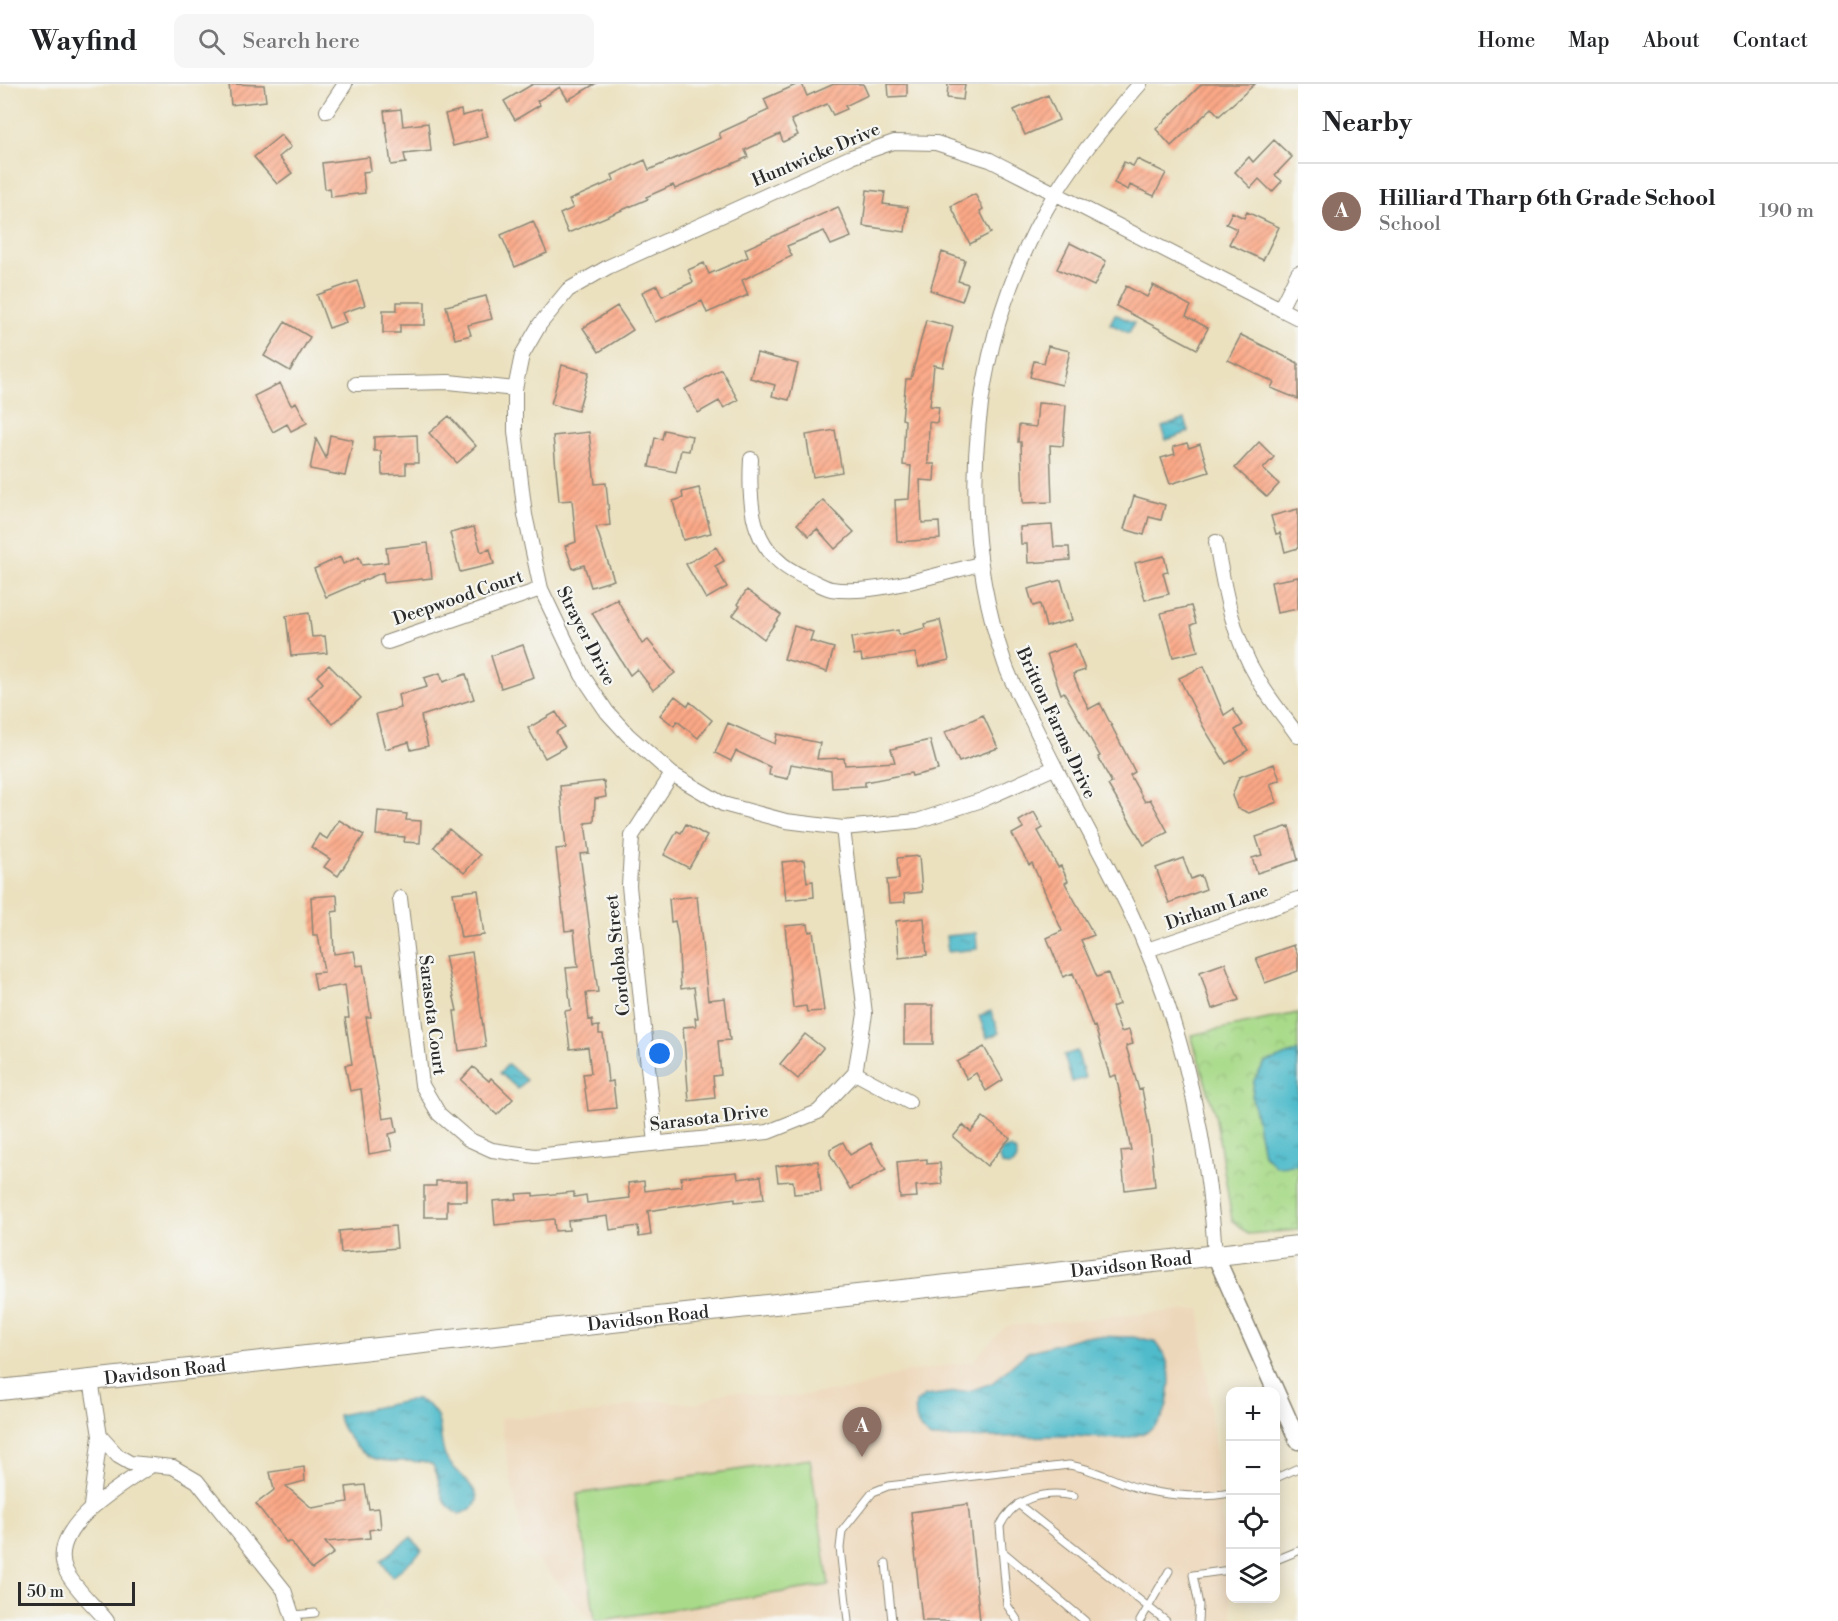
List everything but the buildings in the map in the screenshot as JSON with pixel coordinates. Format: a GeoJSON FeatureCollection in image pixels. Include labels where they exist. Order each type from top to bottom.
{"type":"FeatureCollection","features":[{"type":"Feature","properties":{"kind":"main road","name":"Davidson Road"},"geometry":{"type":"LineString","coordinates":[[0,1390],[1298,1246]]}},
{"type":"Feature","properties":{"kind":"street"},"geometry":{"type":"LineString","coordinates":[[327,111],[345,84]]}},
{"type":"Feature","properties":{"kind":"street","name":"Britton Farms Drive"},"geometry":{"type":"LineString","coordinates":[[1140,84],[1112,116],[1055,194],[1017,269],[989,351],[979,413],[975,492],[980,564],[1005,665],[1054,768],[1127,906],[1147,950],[1177,1034],[1199,1118],[1212,1193],[1215,1255]]}},
{"type":"Feature","properties":{"kind":"street","name":"Huntwicke Drive"},"geometry":{"type":"LineString","coordinates":[[525,515],[515,431],[515,389],[522,355],[540,324],[568,290],[608,267],[859,153],[894,142],[936,143],[990,160],[1298,318]]}},
{"type":"Feature","properties":{"kind":"street"},"geometry":{"type":"LineString","coordinates":[[1280,309],[1298,273]]}},
{"type":"Feature","properties":{"kind":"street"},"geometry":{"type":"LineString","coordinates":[[356,384],[449,382],[515,389]]}},
{"type":"Feature","properties":{"kind":"street"},"geometry":{"type":"LineString","coordinates":[[751,459],[749,498],[759,537],[789,571],[830,589],[876,588],[980,564]]}},
{"type":"Feature","properties":{"kind":"street","name":"Strayer Drive"},"geometry":{"type":"LineString","coordinates":[[525,515],[541,589],[582,675],[607,712],[628,735],[672,774],[723,804],[786,821],[843,828],[917,821],[982,800],[1054,768]]}},
{"type":"Feature","properties":{"kind":"street"},"geometry":{"type":"LineString","coordinates":[[1216,542],[1223,580],[1239,639],[1257,678],[1298,736]]}},
{"type":"Feature","properties":{"kind":"street","name":"Deepwood Court"},"geometry":{"type":"LineString","coordinates":[[388,642],[541,589]]}},
{"type":"Feature","properties":{"kind":"street","name":"Cordoba Street"},"geometry":{"type":"LineString","coordinates":[[656,1143],[628,886],[632,836],[672,774]]}},
{"type":"Feature","properties":{"kind":"street"},"geometry":{"type":"LineString","coordinates":[[843,828],[864,1014],[855,1073],[909,1102]]}},
{"type":"Feature","properties":{"kind":"street","name":"Sarasota Court"},"geometry":{"type":"LineString","coordinates":[[400,898],[418,1069],[430,1101],[452,1127]]}},
{"type":"Feature","properties":{"kind":"street","name":"Dirham Lane"},"geometry":{"type":"LineString","coordinates":[[1147,950],[1298,899]]}},
{"type":"Feature","properties":{"kind":"street","name":"Sarasota Drive"},"geometry":{"type":"LineString","coordinates":[[452,1127],[468,1139],[492,1150],[513,1155],[535,1156],[768,1132],[818,1112],[855,1073]]}},
{"type":"Feature","properties":{"kind":"street"},"geometry":{"type":"LineString","coordinates":[[1215,1255],[1298,1441]]}},
{"type":"Feature","properties":{"kind":"street"},"geometry":{"type":"LineString","coordinates":[[91,1380],[100,1436],[92,1506]]}},
{"type":"Feature","properties":{"kind":"street"},"geometry":{"type":"LineString","coordinates":[[100,1436],[118,1456],[130,1463],[149,1467],[173,1467],[197,1481],[284,1590],[293,1618]]}},
{"type":"Feature","properties":{"kind":"street"},"geometry":{"type":"LineString","coordinates":[[107,1621],[66,1571],[64,1556],[66,1540],[92,1506],[149,1467]]}},
{"type":"Feature","properties":{"kind":"lane"},"geometry":{"type":"LineString","coordinates":[[848,1621],[840,1548],[842,1531],[873,1492],[888,1486],[1069,1465],[1090,1468],[1102,1476],[1145,1490],[1182,1494],[1226,1494]]}},
{"type":"Feature","properties":{"kind":"lane"},"geometry":{"type":"LineString","coordinates":[[1280,1476],[1298,1468]]}},
{"type":"Feature","properties":{"kind":"lane"},"geometry":{"type":"LineString","coordinates":[[1018,1621],[1007,1605],[1000,1526],[1005,1516],[1018,1504],[1049,1492],[1074,1496]]}},
{"type":"Feature","properties":{"kind":"lane"},"geometry":{"type":"LineString","coordinates":[[1018,1504],[1166,1621]]}},
{"type":"Feature","properties":{"kind":"lane"},"geometry":{"type":"LineString","coordinates":[[1002,1551],[1085,1621]]}},
{"type":"Feature","properties":{"kind":"lane"},"geometry":{"type":"LineString","coordinates":[[1280,1558],[1298,1551]]}},
{"type":"Feature","properties":{"kind":"lane"},"geometry":{"type":"LineString","coordinates":[[886,1563],[892,1621]]}},
{"type":"Feature","properties":{"kind":"lane"},"geometry":{"type":"LineString","coordinates":[[1140,1621],[1169,1571]]}},
{"type":"Feature","properties":{"kind":"lane"},"geometry":{"type":"LineString","coordinates":[[1198,1621],[1199,1605],[1192,1575],[1226,1571]]}},
{"type":"Feature","properties":{"kind":"lane"},"geometry":{"type":"LineString","coordinates":[[293,1618],[315,1613]]}},
{"type":"Feature","properties":{"kind":"shaded area"},"geometry":{"type":"Polygon","coordinates":[[[1200,1309],[1226,1555],[1226,1603],[1231,1603],[1233,1621],[592,1621],[523,1545],[500,1418],[597,1413],[654,1400],[696,1404],[730,1391],[780,1398],[854,1389],[902,1373],[973,1361],[1006,1326],[1200,1309]]]}},
{"type":"Feature","properties":{"kind":"green space"},"geometry":{"type":"Polygon","coordinates":[[[1298,1013],[1298,1230],[1248,1234],[1232,1220],[1215,1114],[1191,1035],[1298,1013]]]}},
{"type":"Feature","properties":{"kind":"green space"},"geometry":{"type":"Polygon","coordinates":[[[810,1459],[829,1585],[595,1621],[577,1494],[810,1459]]]}},
{"type":"Feature","properties":{"kind":"water"},"geometry":{"type":"Polygon","coordinates":[[[1115,314],[1134,323],[1129,333],[1110,324],[1115,314]]]}},
{"type":"Feature","properties":{"kind":"water"},"geometry":{"type":"Polygon","coordinates":[[[1185,419],[1189,432],[1166,440],[1162,427],[1185,419]]]}},
{"type":"Feature","properties":{"kind":"water"},"geometry":{"type":"Polygon","coordinates":[[[976,933],[977,949],[948,952],[946,936],[976,933]]]}},
{"type":"Feature","properties":{"kind":"water"},"geometry":{"type":"Polygon","coordinates":[[[991,1011],[999,1033],[987,1038],[979,1016],[991,1011]]]}},
{"type":"Feature","properties":{"kind":"water"},"geometry":{"type":"Polygon","coordinates":[[[1077,1051],[1085,1078],[1072,1082],[1064,1055],[1077,1051]]]}},
{"type":"Feature","properties":{"kind":"water"},"geometry":{"type":"Polygon","coordinates":[[[1298,1051],[1298,1165],[1276,1166],[1263,1154],[1252,1096],[1254,1080],[1265,1063],[1298,1051]]]}},
{"type":"Feature","properties":{"kind":"water"},"geometry":{"type":"Polygon","coordinates":[[[508,1064],[526,1080],[518,1089],[500,1073],[508,1064]]]}},
{"type":"Feature","properties":{"kind":"water"},"geometry":{"type":"Polygon","coordinates":[[[1004,1148],[1012,1148],[1017,1153],[1015,1164],[1004,1166],[999,1161],[999,1153],[1004,1148]]]}},
{"type":"Feature","properties":{"kind":"water"},"geometry":{"type":"Polygon","coordinates":[[[1085,1336],[1133,1337],[1155,1341],[1166,1359],[1170,1377],[1165,1412],[1159,1423],[1148,1431],[1132,1437],[1114,1439],[1069,1436],[931,1438],[922,1431],[916,1418],[916,1402],[925,1396],[972,1390],[992,1383],[1028,1352],[1085,1336]]]}},
{"type":"Feature","properties":{"kind":"water"},"geometry":{"type":"Polygon","coordinates":[[[416,1399],[426,1404],[436,1415],[445,1456],[472,1486],[476,1494],[477,1501],[472,1508],[459,1514],[442,1497],[432,1464],[379,1460],[370,1456],[351,1440],[339,1422],[338,1415],[416,1399]]]}},
{"type":"Feature","properties":{"kind":"water"},"geometry":{"type":"Polygon","coordinates":[[[411,1537],[422,1551],[392,1577],[381,1561],[411,1537]]]}},
{"type":"Feature","properties":{"kind":"place","name":"Hilliard Tharp 6th Grade School"},"geometry":{"type":"Point","coordinates":[862,1457]}}]}
